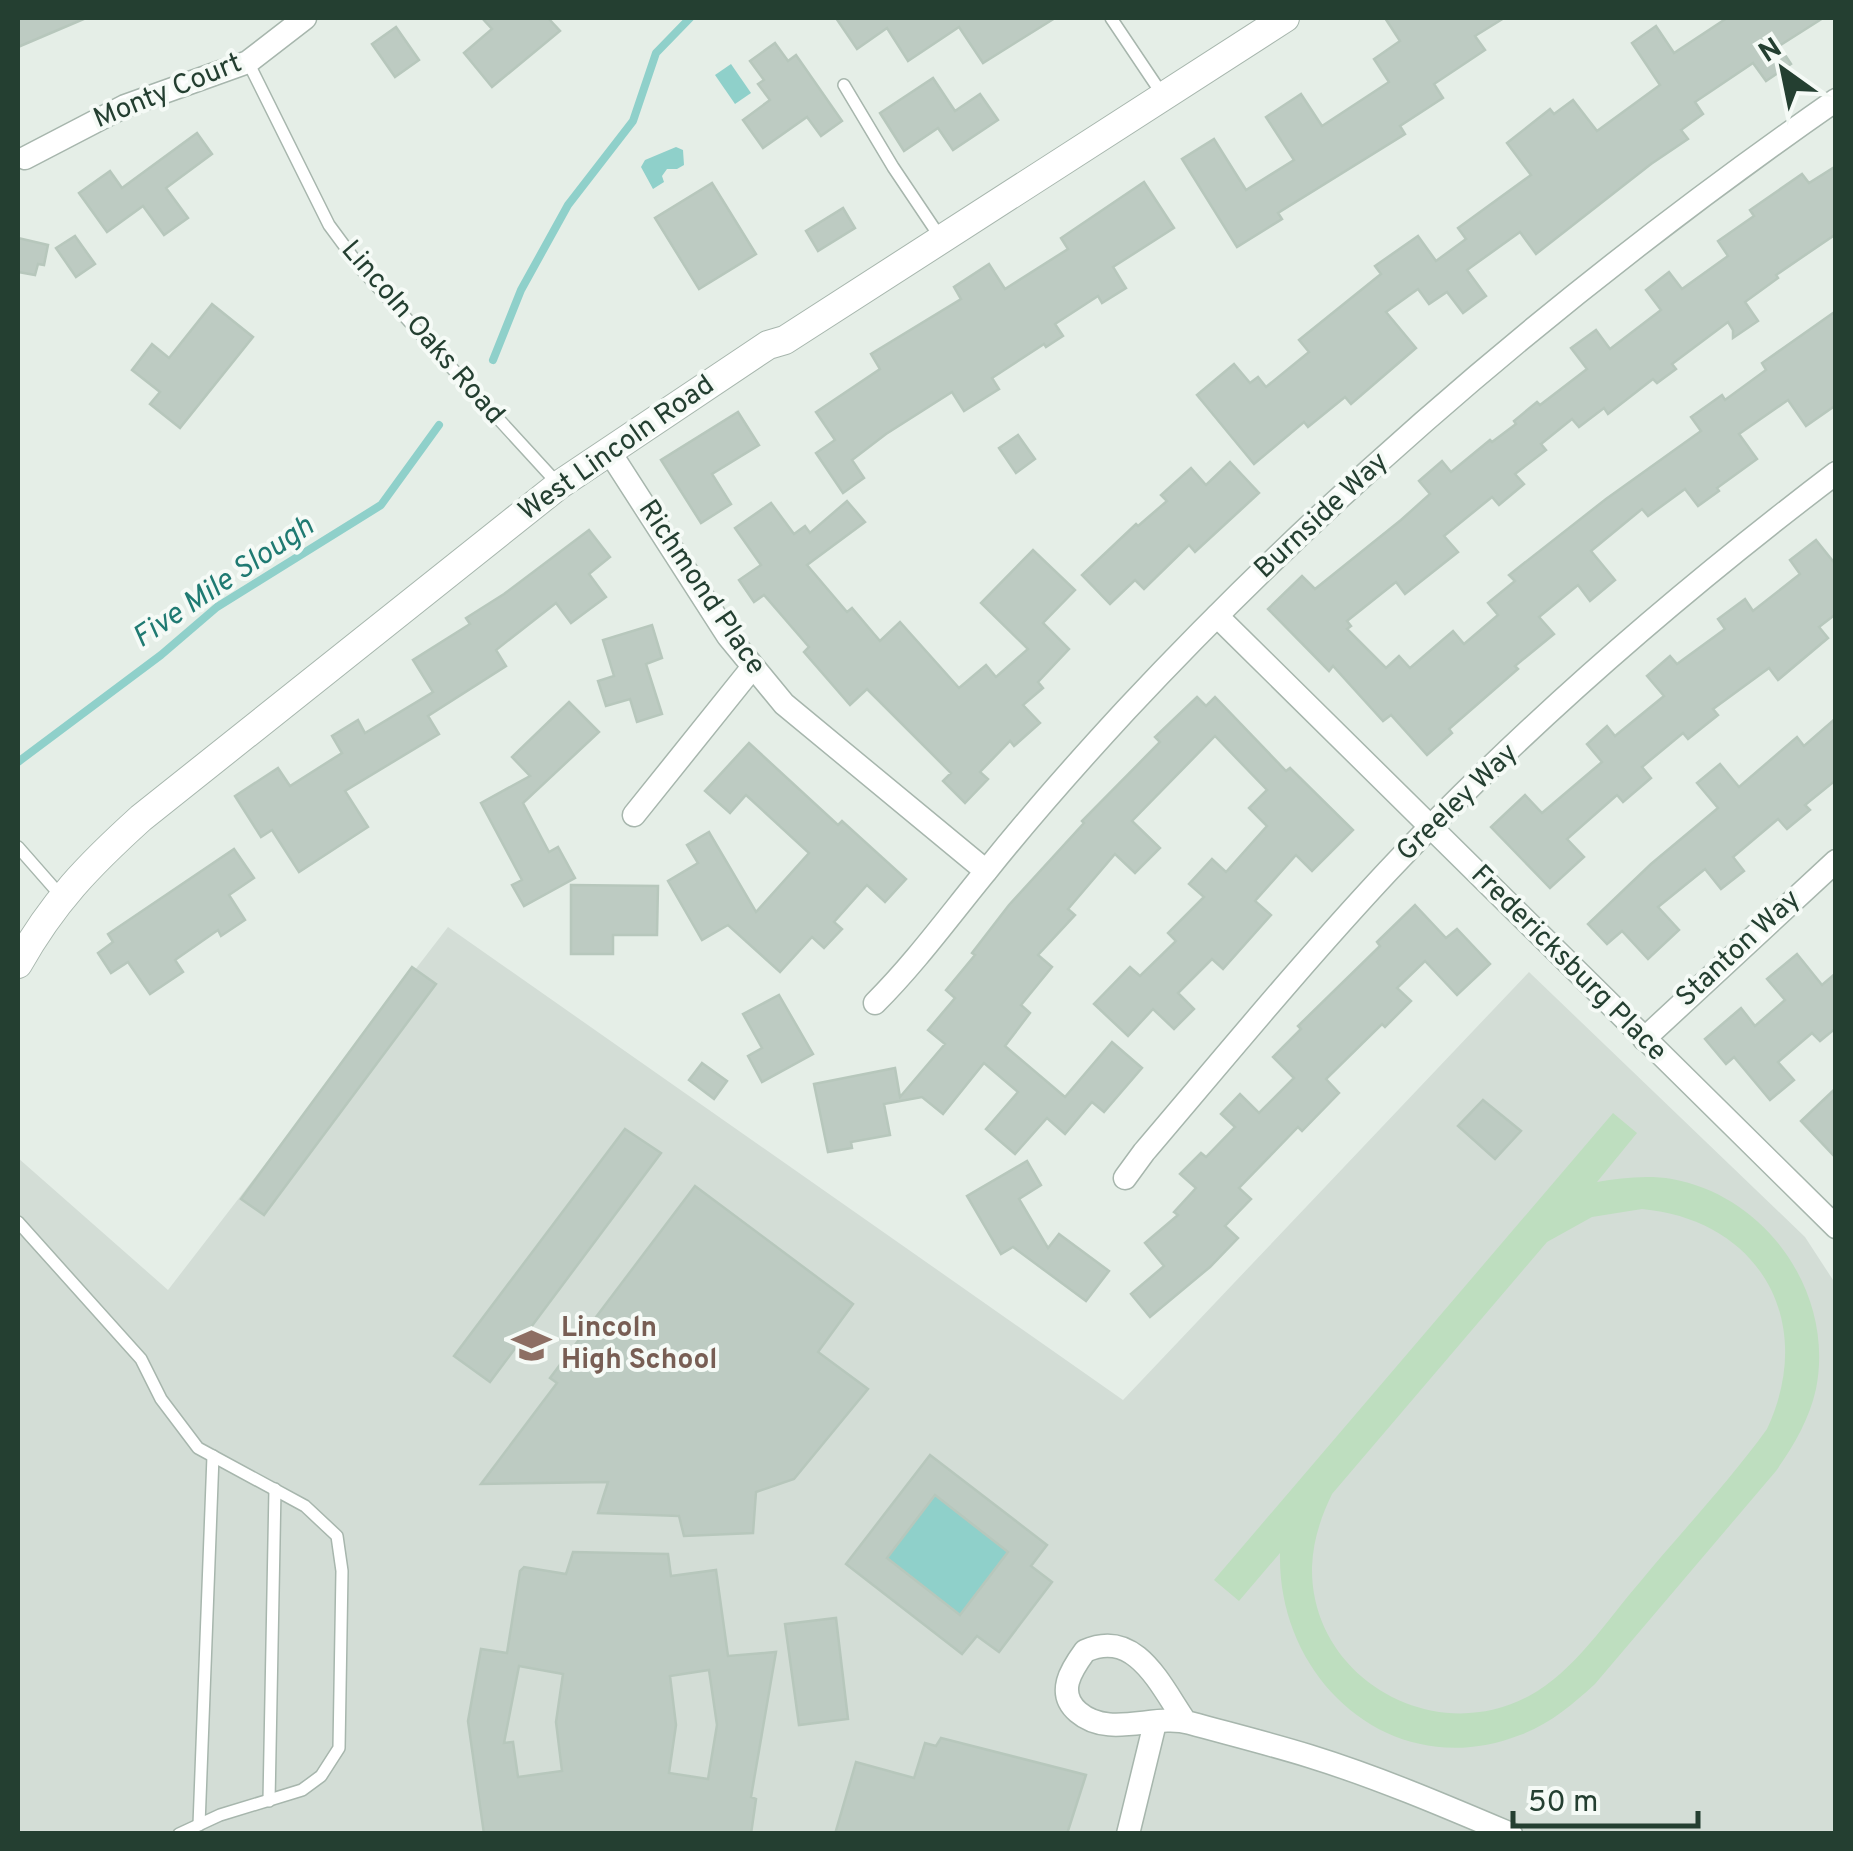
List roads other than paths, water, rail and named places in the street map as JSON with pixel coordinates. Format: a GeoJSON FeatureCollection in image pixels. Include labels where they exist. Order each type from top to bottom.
{"type":"FeatureCollection","features":[{"type":"Feature","properties":{"kind":"street","name":"Monty Court"},"geometry":{"type":"LineString","coordinates":[[25,158],[125,106],[248,62],[305,18]]}},
{"type":"Feature","properties":{"kind":"street","name":"West Lincoln Road"},"geometry":{"type":"LineString","coordinates":[[18,964],[44,918],[95,860],[207,764],[558,485],[768,345],[785,340],[1285,18]]}},
{"type":"Feature","properties":{"kind":"street","name":"Burnside Way"},"geometry":{"type":"LineString","coordinates":[[875,1003],[1125,711],[1340,496],[1523,335],[1709,190],[1836,100]]}},
{"type":"Feature","properties":{"kind":"street","name":"Richmond Place"},"geometry":{"type":"LineString","coordinates":[[609,451],[728,636],[784,704],[986,871]]}},
{"type":"Feature","properties":{"kind":"street","name":"Greeley Way"},"geometry":{"type":"LineString","coordinates":[[1125,1178],[1325,940],[1431,828],[1602,665],[1760,531],[1836,473]]}},
{"type":"Feature","properties":{"kind":"street","name":"Fredericksburg Place"},"geometry":{"type":"LineString","coordinates":[[1217,616],[1836,1227]]}},
{"type":"Feature","properties":{"kind":"street"},"geometry":{"type":"LineString","coordinates":[[634,815],[752,668]]}},
{"type":"Feature","properties":{"kind":"street","name":"Stanton Way"},"geometry":{"type":"LineString","coordinates":[[1644,1039],[1836,860]]}},
{"type":"Feature","properties":{"kind":"street"},"geometry":{"type":"LineString","coordinates":[[1185,1721],[1139,1655],[1109,1644],[1085,1651],[1068,1679],[1066,1693],[1072,1706],[1093,1722],[1185,1721],[1310,1756],[1511,1834]]}},
{"type":"Feature","properties":{"kind":"street"},"geometry":{"type":"LineString","coordinates":[[1128,1834],[1155,1723]]}},
{"type":"Feature","properties":{"kind":"lane"},"geometry":{"type":"LineString","coordinates":[[1112,18],[1164,97]]}},
{"type":"Feature","properties":{"kind":"lane","name":"Lincoln Oaks Road"},"geometry":{"type":"LineString","coordinates":[[248,62],[329,225],[363,271],[558,485]]}},
{"type":"Feature","properties":{"kind":"lane"},"geometry":{"type":"LineString","coordinates":[[844,85],[942,240]]}},
{"type":"Feature","properties":{"kind":"lane"},"geometry":{"type":"LineString","coordinates":[[18,847],[61,896]]}},
{"type":"Feature","properties":{"kind":"lane"},"geometry":{"type":"LineString","coordinates":[[18,1222],[141,1359],[161,1399],[198,1448],[305,1506],[337,1536],[342,1570],[339,1748],[321,1776],[302,1790],[179,1834]]}},
{"type":"Feature","properties":{"kind":"lane"},"geometry":{"type":"LineString","coordinates":[[199,1825],[214,1456]]}},
{"type":"Feature","properties":{"kind":"lane"},"geometry":{"type":"LineString","coordinates":[[269,1801],[275,1489]]}},
{"type":"Feature","properties":{"kind":"water"},"geometry":{"type":"Polygon","coordinates":[[[731,64],[751,93],[735,104],[715,75],[731,64]]]}},
{"type":"Feature","properties":{"kind":"water"},"geometry":{"type":"Polygon","coordinates":[[[676,147],[683,150],[684,165],[667,169],[662,176],[664,182],[653,189],[641,167],[645,160],[676,147]]]}},
{"type":"Feature","properties":{"kind":"water"},"geometry":{"type":"Polygon","coordinates":[[[935,1495],[1008,1552],[960,1615],[887,1558],[935,1495]]]}},
{"type":"Feature","properties":{"kind":"waterway","name":"Five Mile Slough"},"geometry":{"type":"LineString","coordinates":[[493,360],[521,290],[568,205],[633,121],[656,53],[690,18]]}},
{"type":"Feature","properties":{"kind":"waterway","name":"Five Mile Slough"},"geometry":{"type":"LineString","coordinates":[[18,762],[161,655],[217,607],[381,505],[439,425]]}},
{"type":"Feature","properties":{"kind":"place","name":"Lincoln High School"},"geometry":{"type":"Point","coordinates":[531,1345]}}]}
